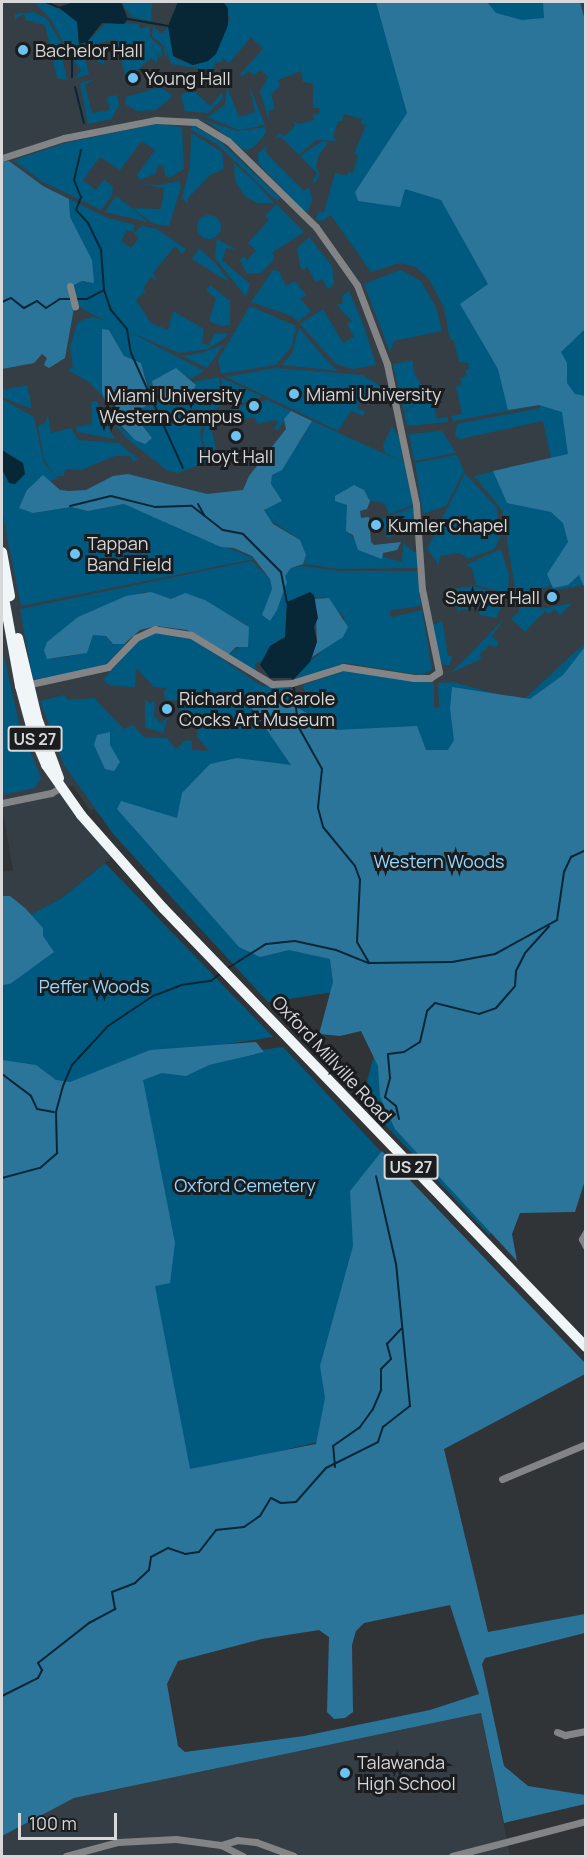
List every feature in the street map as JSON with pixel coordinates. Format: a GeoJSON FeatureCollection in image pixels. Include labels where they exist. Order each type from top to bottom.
{"type":"FeatureCollection","features":[{"type":"Feature","properties":{"kind":"highway","name":"US 27"},"geometry":{"type":"LineString","coordinates":[[2,552],[24,686]]}},
{"type":"Feature","properties":{"kind":"highway","name":"US 27"},"geometry":{"type":"LineString","coordinates":[[2,587],[39,750],[62,787]]}},
{"type":"Feature","properties":{"kind":"highway","name":"Oxford Millville Road"},"geometry":{"type":"LineString","coordinates":[[62,787],[97,837],[585,1347]]}},
{"type":"Feature","properties":{"kind":"street"},"geometry":{"type":"LineString","coordinates":[[2,158],[64,138],[168,119],[196,122],[218,133],[316,227],[357,285],[384,353],[417,510],[426,617],[439,672],[423,679],[343,667],[285,684],[260,680],[199,639],[164,629],[141,634],[108,668],[24,686]]}},
{"type":"Feature","properties":{"kind":"street"},"geometry":{"type":"LineString","coordinates":[[70,286],[75,306]]}},
{"type":"Feature","properties":{"kind":"street"},"geometry":{"type":"LineString","coordinates":[[2,803],[51,793],[62,787]]}},
{"type":"Feature","properties":{"kind":"street"},"geometry":{"type":"LineString","coordinates":[[585,1232],[582,1239],[585,1247]]}},
{"type":"Feature","properties":{"kind":"street"},"geometry":{"type":"LineString","coordinates":[[502,1479],[585,1444]]}},
{"type":"Feature","properties":{"kind":"street"},"geometry":{"type":"LineString","coordinates":[[557,1732],[565,1735],[585,1731]]}},
{"type":"Feature","properties":{"kind":"street"},"geometry":{"type":"LineString","coordinates":[[452,1857],[585,1821]]}},
{"type":"Feature","properties":{"kind":"street"},"geometry":{"type":"LineString","coordinates":[[66,1857],[118,1842],[176,1839],[221,1845],[243,1857]]}},
{"type":"Feature","properties":{"kind":"street"},"geometry":{"type":"LineString","coordinates":[[221,1845],[237,1840],[256,1842],[294,1857]]}},
{"type":"Feature","properties":{"kind":"shaded area","name":"Miami University"},"geometry":{"type":"Polygon","coordinates":[[[2,2],[585,2],[586,1131],[489,1235],[362,1100],[388,1004],[366,987],[268,1002],[94,809],[91,811],[73,786],[63,787],[114,855],[62,898],[17,922],[2,960],[2,872],[13,870],[2,807],[2,2]]]}},
{"type":"Feature","properties":{"kind":"shaded area"},"geometry":{"type":"Polygon","coordinates":[[[74,2],[121,2],[128,19],[124,24],[102,23],[87,42],[79,44],[77,22],[58,7],[74,2]]]}},
{"type":"Feature","properties":{"kind":"shaded area"},"geometry":{"type":"Polygon","coordinates":[[[178,2],[223,2],[228,8],[228,25],[216,54],[208,61],[193,65],[173,56],[168,26],[178,2]]]}},
{"type":"Feature","properties":{"kind":"shaded area"},"geometry":{"type":"Polygon","coordinates":[[[2,450],[23,463],[25,474],[15,484],[9,483],[2,470],[2,450]]]}},
{"type":"Feature","properties":{"kind":"shaded area"},"geometry":{"type":"Polygon","coordinates":[[[310,592],[314,595],[318,618],[314,627],[317,642],[310,662],[295,678],[270,678],[260,665],[270,646],[285,637],[287,602],[310,592]]]}},
{"type":"Feature","properties":{"kind":"shaded area","name":"Talawanda High School"},"geometry":{"type":"Polygon","coordinates":[[[481,1713],[510,1856],[2,1856],[2,1836],[74,1798],[481,1713]]]}},
{"type":"Feature","properties":{"kind":"green space"},"geometry":{"type":"Polygon","coordinates":[[[34,2],[43,2],[74,16],[79,26],[78,42],[92,37],[107,22],[139,24],[140,29],[150,26],[150,37],[161,47],[162,56],[159,57],[158,52],[157,63],[151,58],[134,73],[125,75],[116,39],[100,43],[105,65],[64,44],[50,18],[34,2]]]}},
{"type":"Feature","properties":{"kind":"green space"},"geometry":{"type":"Polygon","coordinates":[[[121,2],[152,2],[151,21],[132,17],[121,2]]]}},
{"type":"Feature","properties":{"kind":"green space"},"geometry":{"type":"Polygon","coordinates":[[[223,2],[575,2],[586,47],[584,585],[544,592],[552,589],[551,585],[543,589],[541,586],[542,589],[516,595],[502,510],[474,476],[551,458],[543,421],[460,439],[455,436],[457,424],[540,408],[539,405],[453,421],[451,416],[462,414],[456,386],[462,385],[460,378],[467,376],[465,370],[469,369],[468,363],[459,362],[454,340],[450,340],[444,308],[429,279],[416,267],[400,263],[371,272],[331,215],[322,221],[316,220],[318,211],[324,212],[335,173],[347,176],[348,172],[353,173],[358,155],[354,154],[366,125],[361,124],[362,119],[344,114],[342,121],[338,121],[333,137],[337,141],[316,140],[299,155],[281,137],[274,139],[280,133],[285,136],[295,126],[293,120],[298,124],[314,120],[313,115],[320,113],[319,108],[313,108],[313,84],[303,82],[301,71],[278,80],[280,86],[271,94],[275,109],[268,111],[270,123],[260,92],[268,77],[261,70],[254,75],[248,71],[243,76],[240,74],[263,49],[251,37],[229,63],[223,58],[220,63],[215,62],[213,71],[171,64],[164,42],[167,53],[165,59],[164,46],[152,36],[153,26],[162,34],[168,26],[176,59],[193,65],[208,61],[230,19],[223,2]]]}},
{"type":"Feature","properties":{"kind":"green space"},"geometry":{"type":"Polygon","coordinates":[[[376,2],[487,2],[496,13],[522,20],[544,18],[543,2],[580,2],[586,24],[585,329],[561,352],[567,363],[567,383],[575,394],[585,396],[585,589],[579,575],[568,585],[553,588],[547,574],[568,542],[563,523],[551,512],[507,503],[493,471],[568,454],[562,412],[539,405],[508,410],[498,369],[460,304],[488,284],[441,200],[405,189],[400,207],[358,201],[355,192],[407,113],[376,2]]]}},
{"type":"Feature","properties":{"kind":"green space"},"geometry":{"type":"Polygon","coordinates":[[[33,12],[46,18],[63,46],[85,57],[89,74],[74,79],[81,71],[69,53],[62,58],[67,80],[57,78],[45,25],[26,20],[24,14],[15,19],[15,14],[33,12]]]}},
{"type":"Feature","properties":{"kind":"green space"},"geometry":{"type":"Polygon","coordinates":[[[95,79],[85,85],[92,113],[110,110],[107,97],[117,95],[119,106],[111,119],[88,124],[80,83],[95,79]]]}},
{"type":"Feature","properties":{"kind":"green space"},"geometry":{"type":"Polygon","coordinates":[[[249,85],[265,125],[239,130],[207,117],[225,105],[227,87],[239,117],[255,112],[249,85]]]}},
{"type":"Feature","properties":{"kind":"green space"},"geometry":{"type":"Polygon","coordinates":[[[160,87],[173,96],[156,110],[138,111],[125,104],[126,97],[160,87]]]}},
{"type":"Feature","properties":{"kind":"green space"},"geometry":{"type":"Polygon","coordinates":[[[192,89],[210,106],[222,93],[223,98],[208,113],[185,111],[181,95],[192,89]]]}},
{"type":"Feature","properties":{"kind":"green space"},"geometry":{"type":"Polygon","coordinates":[[[185,114],[237,131],[266,127],[266,133],[253,148],[244,150],[211,124],[185,114]]]}},
{"type":"Feature","properties":{"kind":"green space"},"geometry":{"type":"Polygon","coordinates":[[[157,124],[182,127],[184,169],[169,178],[165,175],[164,166],[158,165],[156,173],[140,180],[137,175],[155,150],[142,141],[120,170],[100,157],[83,180],[96,190],[104,179],[113,187],[112,195],[101,210],[41,181],[14,160],[69,142],[157,124]]]}},
{"type":"Feature","properties":{"kind":"green space"},"geometry":{"type":"Polygon","coordinates":[[[192,125],[220,141],[280,198],[277,201],[217,144],[191,130],[192,125]]]}},
{"type":"Feature","properties":{"kind":"green space"},"geometry":{"type":"Polygon","coordinates":[[[191,133],[222,152],[224,169],[210,175],[187,199],[188,204],[182,198],[190,167],[191,133]]]}},
{"type":"Feature","properties":{"kind":"green space"},"geometry":{"type":"Polygon","coordinates":[[[321,142],[328,142],[318,157],[316,166],[320,175],[315,183],[312,180],[318,174],[300,156],[321,142]]]}},
{"type":"Feature","properties":{"kind":"green space"},"geometry":{"type":"Polygon","coordinates":[[[267,146],[266,153],[304,191],[309,187],[312,199],[309,210],[304,211],[258,163],[258,153],[267,146]]]}},
{"type":"Feature","properties":{"kind":"green space"},"geometry":{"type":"Polygon","coordinates":[[[9,161],[43,186],[69,199],[70,217],[92,260],[94,283],[82,281],[72,286],[78,307],[74,308],[65,358],[49,368],[44,365],[47,358],[42,354],[34,363],[2,369],[2,162],[9,161]]]}},
{"type":"Feature","properties":{"kind":"green space"},"geometry":{"type":"Polygon","coordinates":[[[234,163],[274,203],[257,203],[245,196],[235,181],[234,163]]]}},
{"type":"Feature","properties":{"kind":"green space"},"geometry":{"type":"Polygon","coordinates":[[[179,181],[181,187],[169,226],[154,224],[132,208],[161,209],[164,188],[140,184],[159,185],[179,181]]]}},
{"type":"Feature","properties":{"kind":"green space"},"geometry":{"type":"Polygon","coordinates":[[[115,197],[118,197],[148,222],[105,212],[115,197]]]}},
{"type":"Feature","properties":{"kind":"green space"},"geometry":{"type":"Polygon","coordinates":[[[69,199],[108,218],[135,225],[133,232],[127,230],[121,241],[131,248],[139,238],[134,233],[142,226],[157,229],[186,249],[182,254],[175,246],[153,273],[157,281],[151,277],[143,288],[147,295],[144,292],[136,300],[151,323],[168,330],[173,311],[204,329],[202,343],[209,345],[214,334],[228,333],[226,337],[208,349],[179,353],[130,332],[204,371],[191,379],[176,369],[152,381],[153,388],[149,389],[141,363],[124,356],[109,330],[103,329],[104,398],[89,382],[68,370],[73,367],[70,347],[78,322],[92,317],[104,320],[77,306],[72,286],[82,281],[86,284],[87,250],[70,217],[69,199]]]}},
{"type":"Feature","properties":{"kind":"green space"},"geometry":{"type":"Polygon","coordinates":[[[276,204],[304,232],[272,253],[275,258],[261,273],[247,274],[240,260],[243,256],[247,260],[256,251],[248,243],[269,220],[265,216],[276,204]]]}},
{"type":"Feature","properties":{"kind":"green space"},"geometry":{"type":"Polygon","coordinates":[[[209,215],[218,218],[221,227],[218,236],[209,239],[200,236],[197,227],[200,218],[209,215]]]}},
{"type":"Feature","properties":{"kind":"green space"},"geometry":{"type":"Polygon","coordinates":[[[309,237],[332,266],[334,284],[328,289],[322,279],[316,282],[307,267],[302,270],[300,265],[297,248],[309,237]]]}},
{"type":"Feature","properties":{"kind":"green space"},"geometry":{"type":"Polygon","coordinates":[[[217,239],[237,250],[226,248],[222,260],[250,284],[246,297],[215,258],[217,239]]]}},
{"type":"Feature","properties":{"kind":"green space"},"geometry":{"type":"Polygon","coordinates":[[[199,248],[217,265],[229,282],[192,259],[199,248]]]}},
{"type":"Feature","properties":{"kind":"green space"},"geometry":{"type":"Polygon","coordinates":[[[273,270],[279,271],[286,286],[295,281],[306,295],[300,299],[311,311],[298,322],[292,316],[251,302],[273,270]]]}},
{"type":"Feature","properties":{"kind":"green space"},"geometry":{"type":"Polygon","coordinates":[[[400,270],[421,281],[436,307],[442,331],[394,341],[390,352],[364,284],[400,270]]]}},
{"type":"Feature","properties":{"kind":"green space"},"geometry":{"type":"Polygon","coordinates":[[[210,285],[230,301],[230,325],[221,326],[209,321],[216,298],[206,290],[210,285]]]}},
{"type":"Feature","properties":{"kind":"green space"},"geometry":{"type":"Polygon","coordinates":[[[349,291],[364,326],[376,365],[353,369],[336,364],[300,324],[323,309],[343,343],[354,337],[347,324],[352,321],[337,305],[343,303],[342,296],[349,291]]]}},
{"type":"Feature","properties":{"kind":"green space"},"geometry":{"type":"Polygon","coordinates":[[[250,306],[296,326],[292,346],[276,365],[221,374],[218,360],[250,306]]]}},
{"type":"Feature","properties":{"kind":"green space"},"geometry":{"type":"Polygon","coordinates":[[[299,328],[338,371],[282,365],[292,353],[299,328]]]}},
{"type":"Feature","properties":{"kind":"green space"},"geometry":{"type":"Polygon","coordinates":[[[102,329],[109,330],[124,356],[141,363],[150,396],[145,407],[131,411],[152,438],[145,444],[135,440],[108,412],[116,409],[114,399],[105,401],[102,392],[102,329]]]}},
{"type":"Feature","properties":{"kind":"green space"},"geometry":{"type":"Polygon","coordinates":[[[224,344],[207,368],[182,356],[202,353],[224,344]]]}},
{"type":"Feature","properties":{"kind":"green space"},"geometry":{"type":"Polygon","coordinates":[[[412,360],[415,376],[428,392],[404,412],[393,364],[412,360]]]}},
{"type":"Feature","properties":{"kind":"green space"},"geometry":{"type":"Polygon","coordinates":[[[176,368],[196,385],[192,393],[167,401],[154,393],[152,381],[176,368]]]}},
{"type":"Feature","properties":{"kind":"green space"},"geometry":{"type":"Polygon","coordinates":[[[275,368],[362,375],[378,384],[386,396],[376,402],[360,401],[357,408],[365,412],[363,416],[351,411],[338,431],[226,377],[275,368]]]}},
{"type":"Feature","properties":{"kind":"green space"},"geometry":{"type":"Polygon","coordinates":[[[219,377],[224,402],[205,420],[200,432],[202,445],[212,460],[178,473],[168,471],[126,438],[110,418],[135,440],[152,438],[131,410],[150,396],[149,391],[181,396],[192,393],[196,385],[193,382],[219,377]]]}},
{"type":"Feature","properties":{"kind":"green space"},"geometry":{"type":"Polygon","coordinates":[[[221,379],[263,397],[232,406],[225,401],[221,379]]]}},
{"type":"Feature","properties":{"kind":"green space"},"geometry":{"type":"Polygon","coordinates":[[[27,385],[32,409],[2,397],[2,390],[27,385]]]}},
{"type":"Feature","properties":{"kind":"green space"},"geometry":{"type":"Polygon","coordinates":[[[431,391],[437,419],[448,417],[448,422],[407,426],[404,413],[431,391]]]}},
{"type":"Feature","properties":{"kind":"green space"},"geometry":{"type":"Polygon","coordinates":[[[2,399],[34,417],[44,463],[58,479],[52,480],[33,513],[71,507],[88,511],[124,504],[255,559],[21,606],[2,511],[2,399]]]}},
{"type":"Feature","properties":{"kind":"green space"},"geometry":{"type":"Polygon","coordinates":[[[268,400],[291,411],[278,430],[274,429],[278,422],[275,420],[257,424],[255,417],[233,421],[230,408],[268,400]]]}},
{"type":"Feature","properties":{"kind":"green space"},"geometry":{"type":"Polygon","coordinates":[[[97,401],[103,419],[115,439],[77,432],[76,427],[92,424],[91,402],[97,401]]]}},
{"type":"Feature","properties":{"kind":"green space"},"geometry":{"type":"Polygon","coordinates":[[[222,407],[225,423],[211,426],[217,457],[225,456],[225,460],[221,461],[206,449],[202,437],[206,422],[222,407]]]}},
{"type":"Feature","properties":{"kind":"green space"},"geometry":{"type":"Polygon","coordinates":[[[291,411],[312,421],[282,470],[272,475],[271,484],[282,501],[264,510],[273,524],[300,540],[306,555],[303,564],[291,568],[285,576],[287,582],[277,610],[270,621],[262,615],[272,589],[270,579],[252,556],[234,548],[221,547],[124,504],[88,511],[71,507],[33,513],[19,508],[27,490],[43,475],[60,490],[69,491],[86,490],[113,476],[128,474],[207,494],[243,490],[249,476],[286,429],[284,419],[291,411]]]}},
{"type":"Feature","properties":{"kind":"green space"},"geometry":{"type":"Polygon","coordinates":[[[48,415],[51,433],[71,428],[78,440],[119,443],[138,459],[133,462],[130,456],[115,456],[81,470],[65,469],[64,476],[55,476],[44,459],[38,426],[45,423],[48,415]]]}},
{"type":"Feature","properties":{"kind":"green space"},"geometry":{"type":"Polygon","coordinates":[[[312,421],[405,463],[413,505],[389,514],[384,503],[370,501],[364,490],[343,502],[347,505],[350,534],[364,551],[402,562],[403,543],[417,554],[418,568],[340,569],[303,564],[306,558],[300,540],[267,518],[264,507],[273,503],[276,494],[271,484],[272,475],[301,440],[312,421]]]}},
{"type":"Feature","properties":{"kind":"green space"},"geometry":{"type":"Polygon","coordinates":[[[392,426],[400,439],[403,462],[385,453],[383,445],[392,426]]]}},
{"type":"Feature","properties":{"kind":"green space"},"geometry":{"type":"Polygon","coordinates":[[[442,431],[456,453],[414,461],[409,434],[442,431]]]}},
{"type":"Feature","properties":{"kind":"green space"},"geometry":{"type":"Polygon","coordinates":[[[457,455],[464,471],[446,506],[423,514],[415,463],[457,455]]]}},
{"type":"Feature","properties":{"kind":"green space"},"geometry":{"type":"Polygon","coordinates":[[[465,473],[497,508],[500,539],[494,549],[468,559],[460,553],[440,556],[439,565],[427,549],[465,473]]]}},
{"type":"Feature","properties":{"kind":"green space"},"geometry":{"type":"Polygon","coordinates":[[[354,485],[364,490],[370,501],[367,509],[360,511],[361,518],[369,517],[371,542],[374,545],[401,542],[397,550],[383,553],[382,559],[358,550],[353,535],[346,531],[347,505],[335,501],[335,496],[354,485]]]}},
{"type":"Feature","properties":{"kind":"green space"},"geometry":{"type":"Polygon","coordinates":[[[413,507],[414,517],[408,527],[387,539],[381,519],[413,507]]]}},
{"type":"Feature","properties":{"kind":"green space"},"geometry":{"type":"Polygon","coordinates":[[[501,549],[509,575],[508,594],[476,585],[472,568],[466,565],[501,549]]]}},
{"type":"Feature","properties":{"kind":"green space"},"geometry":{"type":"Polygon","coordinates":[[[252,561],[270,579],[272,589],[291,568],[301,566],[340,571],[419,571],[421,606],[392,610],[389,614],[392,617],[422,610],[432,670],[421,675],[346,663],[295,679],[301,667],[319,654],[345,618],[324,597],[315,599],[314,595],[287,602],[285,637],[270,646],[264,660],[255,664],[256,672],[228,655],[246,643],[247,625],[197,597],[180,595],[171,599],[144,592],[78,617],[52,659],[87,653],[93,635],[106,636],[111,643],[127,643],[103,667],[33,680],[20,609],[252,561]]]}},
{"type":"Feature","properties":{"kind":"green space"},"geometry":{"type":"Polygon","coordinates":[[[473,586],[507,597],[496,618],[480,615],[478,607],[457,611],[455,596],[449,596],[448,590],[473,586]]]}},
{"type":"Feature","properties":{"kind":"green space"},"geometry":{"type":"Polygon","coordinates":[[[151,592],[171,599],[185,593],[205,600],[249,627],[248,647],[236,647],[228,655],[187,630],[156,626],[140,630],[124,644],[113,644],[106,636],[93,635],[87,653],[47,659],[44,650],[47,642],[78,617],[126,596],[151,592]]]}},
{"type":"Feature","properties":{"kind":"green space"},"geometry":{"type":"Polygon","coordinates":[[[329,598],[348,627],[343,637],[312,657],[317,641],[315,599],[329,598]]]}},
{"type":"Feature","properties":{"kind":"green space"},"geometry":{"type":"Polygon","coordinates":[[[520,600],[539,603],[540,609],[572,603],[560,615],[554,609],[549,614],[545,611],[525,632],[511,619],[519,612],[520,600]]]}},
{"type":"Feature","properties":{"kind":"green space"},"geometry":{"type":"Polygon","coordinates":[[[433,618],[435,625],[442,620],[448,656],[452,656],[450,665],[444,665],[437,654],[433,618]]]}},
{"type":"Feature","properties":{"kind":"green space"},"geometry":{"type":"Polygon","coordinates":[[[505,618],[492,636],[499,643],[496,647],[490,645],[480,654],[481,659],[451,673],[505,618]]]}},
{"type":"Feature","properties":{"kind":"green space","name":"Western Woods"},"geometry":{"type":"Polygon","coordinates":[[[157,632],[194,640],[262,686],[289,687],[292,699],[309,707],[303,685],[347,670],[434,683],[434,708],[439,707],[438,683],[453,682],[522,701],[585,643],[585,1131],[555,1187],[489,1235],[362,1100],[388,1004],[366,987],[268,1002],[114,835],[64,765],[40,701],[64,695],[68,700],[94,698],[124,729],[133,725],[145,738],[167,738],[176,749],[186,740],[192,741],[192,750],[209,751],[197,737],[197,731],[211,719],[182,716],[179,707],[185,701],[166,700],[163,693],[167,688],[154,687],[136,668],[135,687],[111,686],[103,680],[139,639],[157,632]]]}},
{"type":"Feature","properties":{"kind":"green space"},"geometry":{"type":"Polygon","coordinates":[[[2,647],[19,724],[41,778],[35,788],[2,795],[2,647]]]}},
{"type":"Feature","properties":{"kind":"green space","name":"Western Woods"},"geometry":{"type":"Polygon","coordinates":[[[585,647],[585,1180],[575,1212],[520,1213],[512,1234],[517,1261],[395,1129],[380,1097],[378,1066],[361,1031],[340,1036],[319,1034],[333,982],[330,959],[289,950],[260,957],[239,947],[117,809],[121,801],[177,818],[182,793],[210,764],[237,758],[291,765],[249,704],[252,697],[291,704],[336,730],[417,726],[426,750],[448,750],[454,740],[450,709],[452,687],[530,699],[563,675],[585,647]]]}},
{"type":"Feature","properties":{"kind":"green space"},"geometry":{"type":"Polygon","coordinates":[[[145,699],[150,704],[155,700],[154,716],[161,723],[168,717],[163,733],[145,727],[145,699]]]}},
{"type":"Feature","properties":{"kind":"green space"},"geometry":{"type":"Polygon","coordinates":[[[110,732],[110,745],[120,762],[114,771],[105,769],[94,745],[97,735],[110,732]]]}},
{"type":"Feature","properties":{"kind":"green space"},"geometry":{"type":"Polygon","coordinates":[[[105,863],[273,1037],[195,1049],[140,1067],[283,1047],[387,1158],[322,1441],[184,1474],[2,1488],[2,960],[17,922],[62,898],[105,863]]]}},
{"type":"Feature","properties":{"kind":"green space"},"geometry":{"type":"Polygon","coordinates":[[[2,896],[10,896],[25,908],[43,928],[43,936],[54,952],[10,984],[2,985],[2,896]]]}},
{"type":"Feature","properties":{"kind":"green space"},"geometry":{"type":"Polygon","coordinates":[[[256,1042],[264,1052],[209,1065],[186,1076],[162,1073],[143,1080],[175,1243],[170,1283],[155,1286],[190,1469],[316,1444],[325,1398],[320,1366],[353,1246],[350,1191],[382,1151],[585,1363],[585,1374],[444,1449],[488,1632],[585,1614],[585,1633],[485,1658],[482,1664],[504,1766],[528,1786],[585,1795],[585,1804],[504,1823],[481,1713],[74,1798],[2,1836],[2,1060],[36,1065],[56,1080],[70,1082],[150,1050],[256,1042]],[[450,1605],[364,1623],[356,1631],[352,1645],[353,1712],[345,1718],[334,1719],[327,1712],[329,1637],[319,1630],[262,1639],[178,1661],[167,1684],[178,1746],[185,1752],[304,1736],[430,1710],[479,1694],[450,1605]]]}},
{"type":"Feature","properties":{"kind":"waterway"},"geometry":{"type":"LineString","coordinates":[[46,2],[58,7]]}},
{"type":"Feature","properties":{"kind":"waterway"},"geometry":{"type":"LineString","coordinates":[[128,19],[168,26]]}},
{"type":"Feature","properties":{"kind":"waterway"},"geometry":{"type":"LineString","coordinates":[[72,55],[72,77]]}},
{"type":"Feature","properties":{"kind":"waterway"},"geometry":{"type":"LineString","coordinates":[[75,87],[84,123]]}},
{"type":"Feature","properties":{"kind":"waterway"},"geometry":{"type":"LineString","coordinates":[[81,150],[74,180],[81,197],[76,210],[88,223],[101,250],[104,290]]}},
{"type":"Feature","properties":{"kind":"waterway"},"geometry":{"type":"LineString","coordinates":[[2,302],[11,298],[24,308],[37,301],[46,308],[60,299],[87,299],[104,290],[111,310],[127,329],[131,353],[183,468]]}},
{"type":"Feature","properties":{"kind":"waterway"},"geometry":{"type":"LineString","coordinates":[[70,506],[111,496],[155,507],[192,506],[223,530],[243,534],[281,572],[287,602]]}},
{"type":"Feature","properties":{"kind":"waterway"},"geometry":{"type":"LineString","coordinates":[[198,504],[204,515]]}},
{"type":"Feature","properties":{"kind":"waterway"},"geometry":{"type":"LineString","coordinates":[[293,678],[298,726],[322,769],[318,808],[323,827],[355,866],[360,880],[357,942],[369,963]]}},
{"type":"Feature","properties":{"kind":"waterway"},"geometry":{"type":"LineString","coordinates":[[228,968],[266,944],[295,941],[336,950],[369,963],[452,962],[495,954],[557,920],[564,872],[571,857],[586,850]]}},
{"type":"Feature","properties":{"kind":"waterway"},"geometry":{"type":"LineString","coordinates":[[399,1119],[396,1106],[385,1097],[390,1078],[388,1054],[404,1052],[420,1042],[427,1011],[435,1003],[479,1014],[496,1008],[515,986],[516,971],[525,953],[549,926]]}},
{"type":"Feature","properties":{"kind":"waterway"},"geometry":{"type":"LineString","coordinates":[[2,1178],[40,1168],[57,1153],[56,1112],[63,1086],[72,1065],[108,1026],[153,996],[181,985],[211,981],[221,973]]}},
{"type":"Feature","properties":{"kind":"waterway"},"geometry":{"type":"LineString","coordinates":[[2,1074],[31,1096],[37,1109],[54,1112]]}},
{"type":"Feature","properties":{"kind":"waterway"},"geometry":{"type":"LineString","coordinates":[[2,1696],[38,1678],[42,1670],[38,1663],[89,1623],[115,1609],[112,1592],[135,1583],[149,1570],[151,1557],[168,1548],[185,1554],[199,1552],[216,1530],[244,1527],[260,1516],[271,1498],[281,1503],[296,1502],[326,1468],[378,1442],[383,1427],[410,1406],[396,1264],[376,1176]]}},
{"type":"Feature","properties":{"kind":"waterway"},"geometry":{"type":"LineString","coordinates":[[335,1467],[333,1446],[360,1427],[373,1409],[381,1390],[381,1369],[391,1359],[387,1344],[401,1329]]}},
{"type":"Feature","properties":{"kind":"place","name":"Bachelor Hall"},"geometry":{"type":"Point","coordinates":[23,50]}},
{"type":"Feature","properties":{"kind":"place","name":"Young Hall"},"geometry":{"type":"Point","coordinates":[133,78]}},
{"type":"Feature","properties":{"kind":"place","name":"Miami University"},"geometry":{"type":"Point","coordinates":[294,394]}},
{"type":"Feature","properties":{"kind":"place","name":"Miami University Western Campus"},"geometry":{"type":"Point","coordinates":[254,406]}},
{"type":"Feature","properties":{"kind":"place","name":"Hoyt Hall"},"geometry":{"type":"Point","coordinates":[236,436]}},
{"type":"Feature","properties":{"kind":"place","name":"Kumler Chapel"},"geometry":{"type":"Point","coordinates":[376,525]}},
{"type":"Feature","properties":{"kind":"place","name":"Tappan Band Field"},"geometry":{"type":"Point","coordinates":[75,554]}},
{"type":"Feature","properties":{"kind":"place","name":"Sawyer Hall"},"geometry":{"type":"Point","coordinates":[552,597]}},
{"type":"Feature","properties":{"kind":"place","name":"Richard and Carole Cocks Art Museum"},"geometry":{"type":"Point","coordinates":[167,709]}},
{"type":"Feature","properties":{"kind":"place","name":"Talawanda High School"},"geometry":{"type":"Point","coordinates":[345,1773]}},
{"type":"Feature","properties":{"kind":"park label","name":"Peffer Woods"},"geometry":{"type":"Point","coordinates":[94,986]}},
{"type":"Feature","properties":{"kind":"park label","name":"Oxford Cemetery"},"geometry":{"type":"Point","coordinates":[245,1185]}}]}
